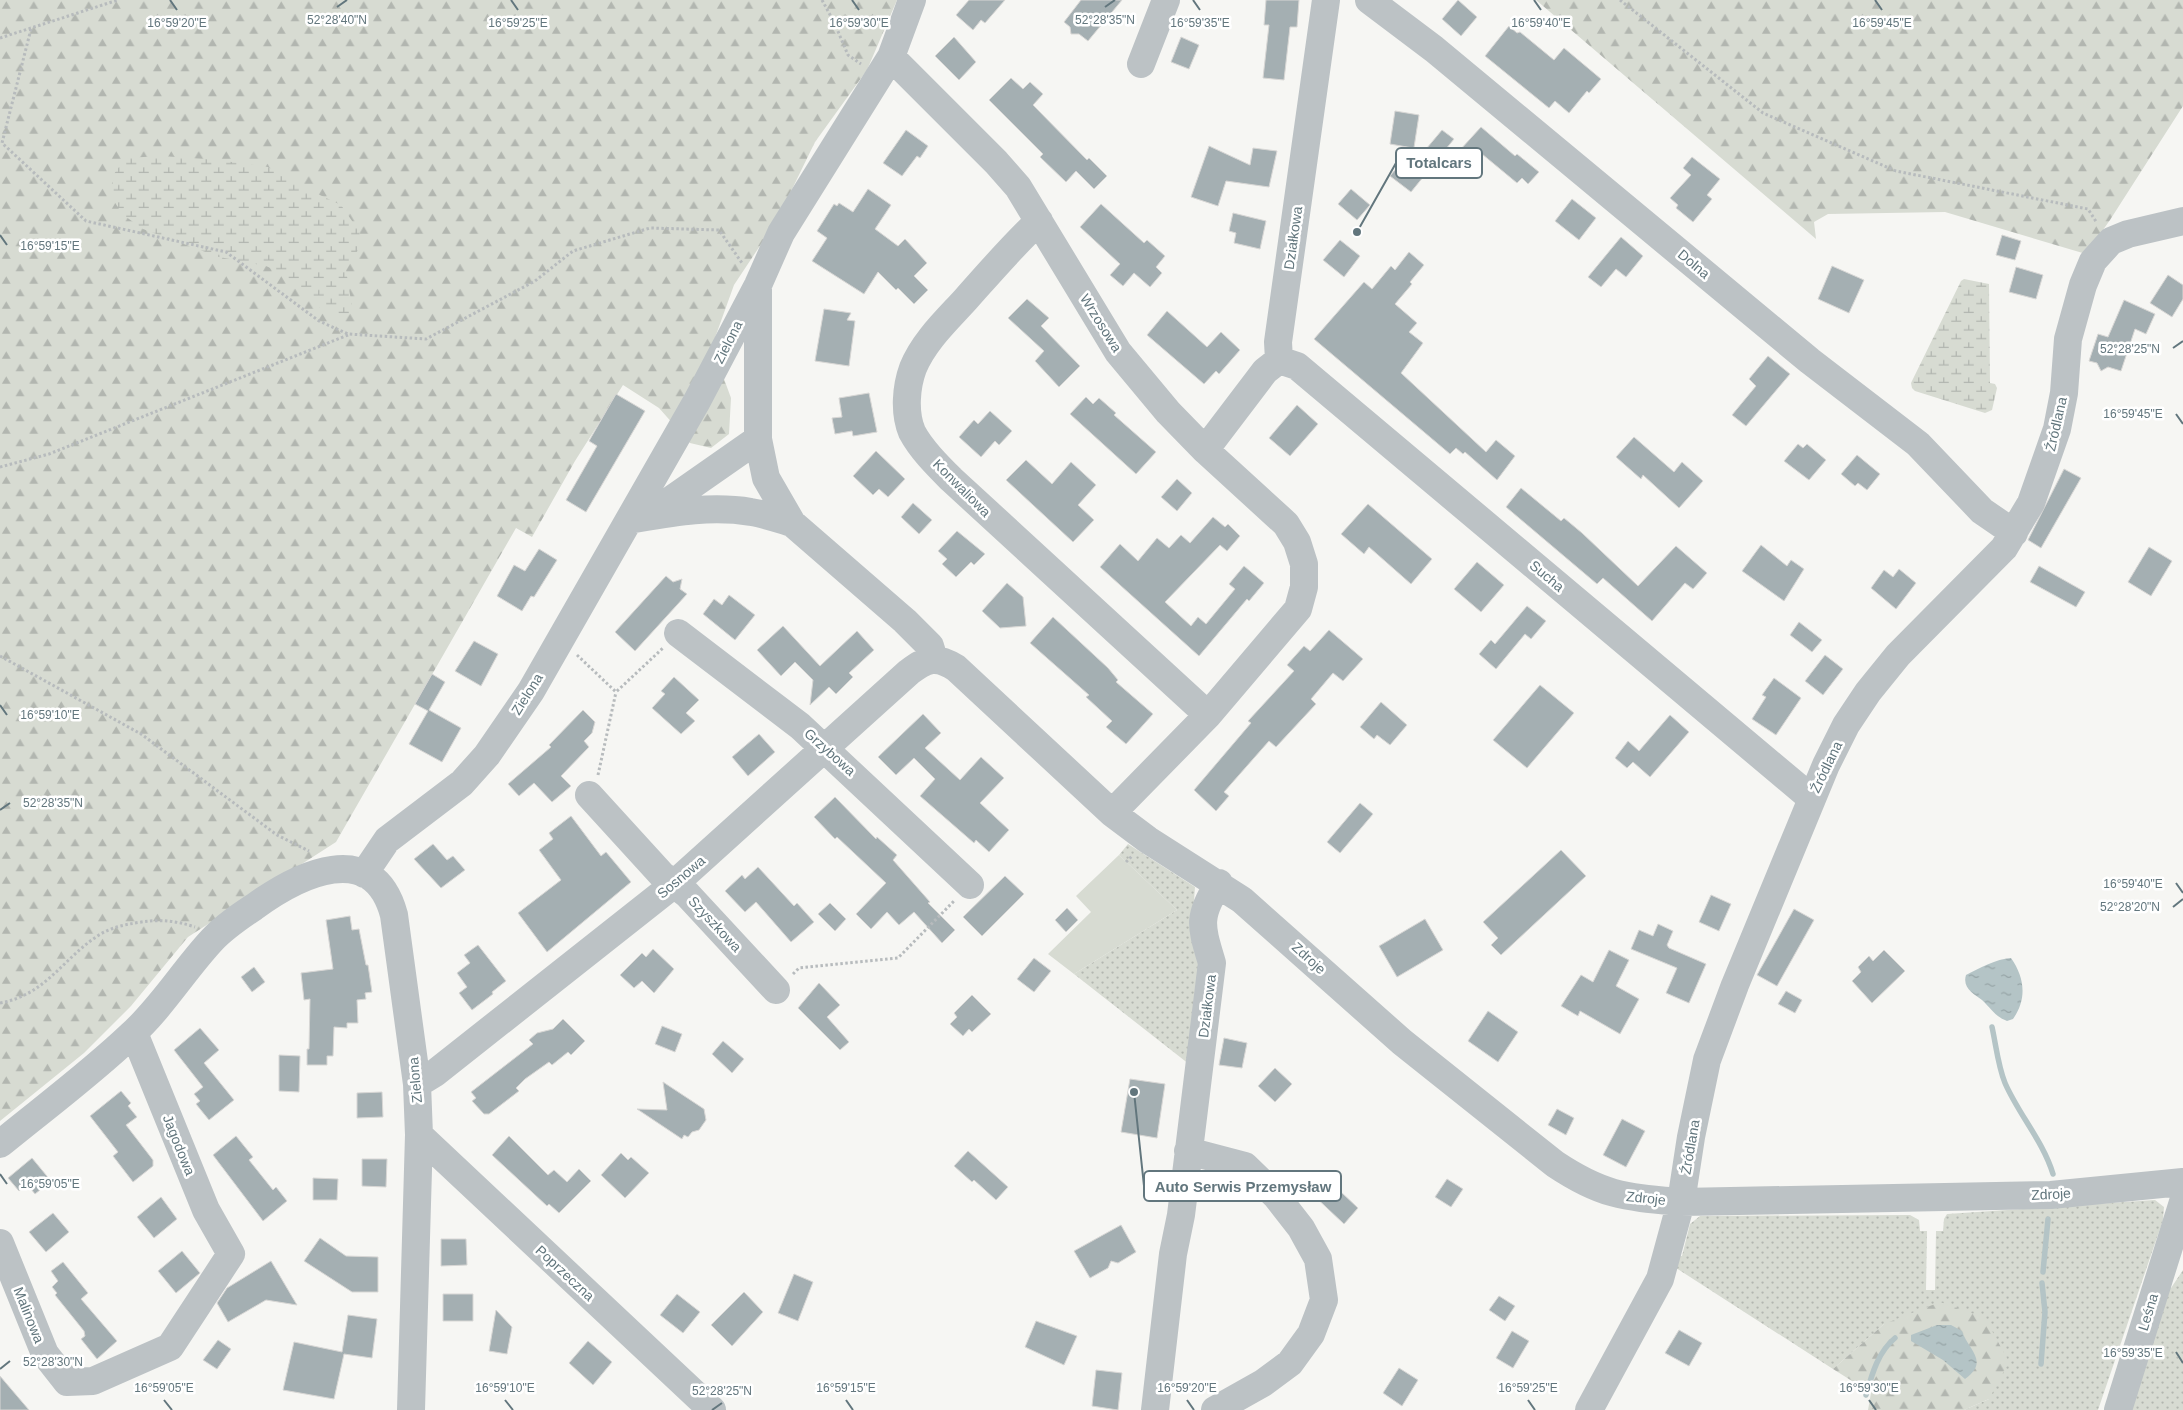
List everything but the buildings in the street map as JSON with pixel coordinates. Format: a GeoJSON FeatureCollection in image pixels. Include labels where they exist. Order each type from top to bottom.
{"type":"FeatureCollection","features":[{"type":"Feature","properties":{"kind":"street","name":"Zielona"},"geometry":{"type":"LineString","coordinates":[[411,1410],[419,1135],[417,1084],[394,915],[386,893],[375,881],[364,874],[387,840],[462,783],[487,755],[531,690],[698,401],[758,285],[782,233],[885,67],[912,0]]}},
{"type":"Feature","properties":{"kind":"street"},"geometry":{"type":"LineString","coordinates":[[1141,64],[1166,0]]}},
{"type":"Feature","properties":{"kind":"street","name":"Działkowa"},"geometry":{"type":"LineString","coordinates":[[1279,360],[1278,342],[1326,0]]}},
{"type":"Feature","properties":{"kind":"street","name":"Dolna"},"geometry":{"type":"LineString","coordinates":[[1369,0],[1434,49],[1810,360],[1918,444],[1982,511],[2014,533]]}},
{"type":"Feature","properties":{"kind":"street","name":"Wrzosowa"},"geometry":{"type":"LineString","coordinates":[[885,67],[996,162],[1018,187],[1118,352],[1168,412],[1205,450],[1286,524],[1297,542],[1304,564],[1304,587],[1298,609],[1208,716]]}},
{"type":"Feature","properties":{"kind":"street","name":"Konwaliowa"},"geometry":{"type":"LineString","coordinates":[[1039,221],[981,282],[931,338],[921,353],[908,383],[908,414],[912,431],[935,463],[951,479],[1208,716]]}},
{"type":"Feature","properties":{"kind":"street","name":"Źródlana"},"geometry":{"type":"LineString","coordinates":[[1589,1410],[1660,1279],[1681,1202],[1691,1137],[1708,1060],[1811,798],[1846,725],[1868,692],[1898,655],[2004,548],[2031,502],[2052,449],[2064,393],[2068,339],[2083,285],[2093,261],[2111,241],[2128,234],[2183,221]]}},
{"type":"Feature","properties":{"kind":"street"},"geometry":{"type":"LineString","coordinates":[[758,285],[758,439],[766,478],[792,523],[905,621],[930,646],[934,659],[945,661],[956,668],[1112,813],[1148,840],[1219,883]]}},
{"type":"Feature","properties":{"kind":"street"},"geometry":{"type":"LineString","coordinates":[[1205,450],[1266,371],[1279,360]]}},
{"type":"Feature","properties":{"kind":"street","name":"Sucha"},"geometry":{"type":"LineString","coordinates":[[1279,360],[1297,366],[1811,798]]}},
{"type":"Feature","properties":{"kind":"street"},"geometry":{"type":"LineString","coordinates":[[629,520],[665,504],[758,439]]}},
{"type":"Feature","properties":{"kind":"street"},"geometry":{"type":"LineString","coordinates":[[629,520],[684,510],[714,508],[753,512],[792,523]]}},
{"type":"Feature","properties":{"kind":"street","name":"Grzybowa"},"geometry":{"type":"LineString","coordinates":[[678,634],[800,726],[970,885]]}},
{"type":"Feature","properties":{"kind":"street","name":"Sosnowa"},"geometry":{"type":"LineString","coordinates":[[417,1084],[435,1073],[673,885],[908,672],[923,662],[934,659]]}},
{"type":"Feature","properties":{"kind":"street"},"geometry":{"type":"LineString","coordinates":[[1112,813],[1208,716]]}},
{"type":"Feature","properties":{"kind":"street","name":"Szyszkowa"},"geometry":{"type":"LineString","coordinates":[[591,797],[673,885],[687,894],[776,990]]}},
{"type":"Feature","properties":{"kind":"street"},"geometry":{"type":"LineString","coordinates":[[0,1144],[109,1056],[134,1033],[213,939],[263,900],[294,882],[324,870],[338,868],[364,874]]}},
{"type":"Feature","properties":{"kind":"street","name":"Działkowa"},"geometry":{"type":"LineString","coordinates":[[1155,1410],[1173,1254],[1180,1215],[1212,963],[1204,932],[1203,914],[1207,902],[1219,883]]}},
{"type":"Feature","properties":{"kind":"street","name":"Zdroje"},"geometry":{"type":"LineString","coordinates":[[1219,883],[1268,922],[1402,1042],[1555,1164],[1579,1180],[1601,1190],[1627,1198],[1681,1202],[2051,1195],[2183,1182]]}},
{"type":"Feature","properties":{"kind":"street","name":"Jagodowa"},"geometry":{"type":"LineString","coordinates":[[67,1382],[93,1380],[170,1347],[231,1254],[206,1210],[134,1033]]}},
{"type":"Feature","properties":{"kind":"street","name":"Poprzeczna"},"geometry":{"type":"LineString","coordinates":[[419,1135],[710,1409]]}},
{"type":"Feature","properties":{"kind":"street"},"geometry":{"type":"LineString","coordinates":[[1188,1151],[1245,1166],[1276,1196],[1301,1228],[1318,1259],[1324,1300],[1312,1334],[1290,1363],[1263,1383],[1215,1410]]}},
{"type":"Feature","properties":{"kind":"street","name":"Leśna"},"geometry":{"type":"LineString","coordinates":[[2118,1410],[2183,1202]]}},
{"type":"Feature","properties":{"kind":"street","name":"Malinowa"},"geometry":{"type":"LineString","coordinates":[[0,1242],[45,1354],[67,1382]]}},
{"type":"Feature","properties":{"kind":"street"},"geometry":{"type":"LineString","coordinates":[[2161,1272],[2183,1254]]}},
{"type":"Feature","properties":{"kind":"path"},"geometry":{"type":"LineString","coordinates":[[0,38],[118,0]]}},
{"type":"Feature","properties":{"kind":"path"},"geometry":{"type":"LineString","coordinates":[[822,0],[848,55],[885,67]]}},
{"type":"Feature","properties":{"kind":"path"},"geometry":{"type":"LineString","coordinates":[[1620,0],[1763,113],[1896,171],[2088,209],[2111,241]]}},
{"type":"Feature","properties":{"kind":"path"},"geometry":{"type":"LineString","coordinates":[[31,29],[1,144],[86,222],[226,252],[319,321],[348,334],[426,340],[535,281],[573,251],[650,228],[719,230],[758,285]]}},
{"type":"Feature","properties":{"kind":"path"},"geometry":{"type":"LineString","coordinates":[[0,467],[49,454],[348,334]]}},
{"type":"Feature","properties":{"kind":"path"},"geometry":{"type":"LineString","coordinates":[[591,797],[616,692],[678,634]]}},
{"type":"Feature","properties":{"kind":"path"},"geometry":{"type":"LineString","coordinates":[[561,638],[616,692]]}},
{"type":"Feature","properties":{"kind":"path"},"geometry":{"type":"LineString","coordinates":[[0,656],[141,734],[277,835],[338,868]]}},
{"type":"Feature","properties":{"kind":"path"},"geometry":{"type":"LineString","coordinates":[[776,990],[799,968],[898,958],[970,885]]}},
{"type":"Feature","properties":{"kind":"path"},"geometry":{"type":"LineString","coordinates":[[0,1003],[17,1000],[36,990],[100,935],[119,926],[159,919],[196,927],[213,939]]}},
{"type":"Feature","properties":{"kind":"green space"},"geometry":{"type":"Polygon","coordinates":[[[0,0],[897,0],[867,70],[815,142],[777,220],[734,285],[712,346],[731,398],[729,434],[711,448],[690,443],[659,408],[623,385],[575,461],[532,537],[516,528],[336,842],[188,937],[131,1006],[84,1053],[0,1121],[0,0]]]}},
{"type":"Feature","properties":{"kind":"green space"},"geometry":{"type":"Polygon","coordinates":[[[1536,0],[2183,0],[2183,106],[2086,254],[1945,212],[1828,214],[1814,222],[1816,239],[1536,0]]]}},
{"type":"Feature","properties":{"kind":"green space"},"geometry":{"type":"Polygon","coordinates":[[[162,156],[217,160],[268,167],[303,187],[341,205],[359,231],[361,245],[346,270],[352,307],[349,315],[341,319],[326,313],[279,272],[266,266],[219,257],[143,229],[122,214],[111,196],[114,174],[125,158],[162,156]]]}},
{"type":"Feature","properties":{"kind":"green space"},"geometry":{"type":"Polygon","coordinates":[[[1964,279],[1989,284],[1990,383],[1995,384],[1997,388],[1992,410],[1985,413],[1915,391],[1911,383],[1961,281],[1964,279]]]}},
{"type":"Feature","properties":{"kind":"green space"},"geometry":{"type":"Polygon","coordinates":[[[1128,844],[1195,887],[1194,901],[1200,943],[1194,1068],[1074,974],[1177,910],[1119,855],[1128,844]]]}},
{"type":"Feature","properties":{"kind":"green space"},"geometry":{"type":"Polygon","coordinates":[[[1119,855],[1177,910],[1074,974],[1048,954],[1091,912],[1076,896],[1119,855]]]}},
{"type":"Feature","properties":{"kind":"green space"},"geometry":{"type":"Polygon","coordinates":[[[2155,1200],[2164,1207],[2163,1220],[2098,1410],[1964,1410],[1989,1399],[1884,1324],[1833,1369],[1673,1266],[1677,1255],[1682,1256],[1690,1224],[1700,1216],[1910,1215],[1919,1220],[1920,1231],[1927,1231],[1926,1290],[1935,1290],[1936,1231],[1943,1231],[1944,1219],[1947,1214],[2155,1200]]]}},
{"type":"Feature","properties":{"kind":"green space"},"geometry":{"type":"Polygon","coordinates":[[[2183,1270],[2183,1410],[2127,1410],[2166,1286],[2171,1288],[2183,1270]]]}},
{"type":"Feature","properties":{"kind":"green space"},"geometry":{"type":"Polygon","coordinates":[[[1940,1302],[1985,1318],[2009,1362],[1989,1399],[1964,1410],[1868,1410],[1871,1393],[1833,1369],[1884,1324],[1940,1302]]]}},
{"type":"Feature","properties":{"kind":"water"},"geometry":{"type":"Polygon","coordinates":[[[2011,958],[2019,973],[2022,996],[2018,1011],[2013,1019],[2007,1021],[1972,993],[1967,987],[1965,980],[1966,975],[1982,967],[2011,958]]]}},
{"type":"Feature","properties":{"kind":"water"},"geometry":{"type":"Polygon","coordinates":[[[1937,1325],[1951,1325],[1962,1331],[1975,1355],[1976,1367],[1965,1379],[1943,1360],[1911,1341],[1911,1335],[1937,1325]]]}},
{"type":"Feature","properties":{"kind":"waterway"},"geometry":{"type":"LineString","coordinates":[[1992,1027],[2005,1083],[2043,1150],[2053,1174]]}},
{"type":"Feature","properties":{"kind":"waterway"},"geometry":{"type":"LineString","coordinates":[[2043,1272],[2048,1219]]}},
{"type":"Feature","properties":{"kind":"waterway"},"geometry":{"type":"LineString","coordinates":[[2041,1364],[2045,1312],[2042,1283]]}},
{"type":"Feature","properties":{"kind":"waterway"},"geometry":{"type":"LineString","coordinates":[[1866,1395],[1873,1371],[1880,1357],[1895,1338]]}},
{"type":"Feature","properties":{"kind":"place","name":"Totalcars"},"geometry":{"type":"Point","coordinates":[1357,232]}},
{"type":"Feature","properties":{"kind":"place","name":"Auto Serwis Przemysław"},"geometry":{"type":"Point","coordinates":[1134,1092]}}]}
